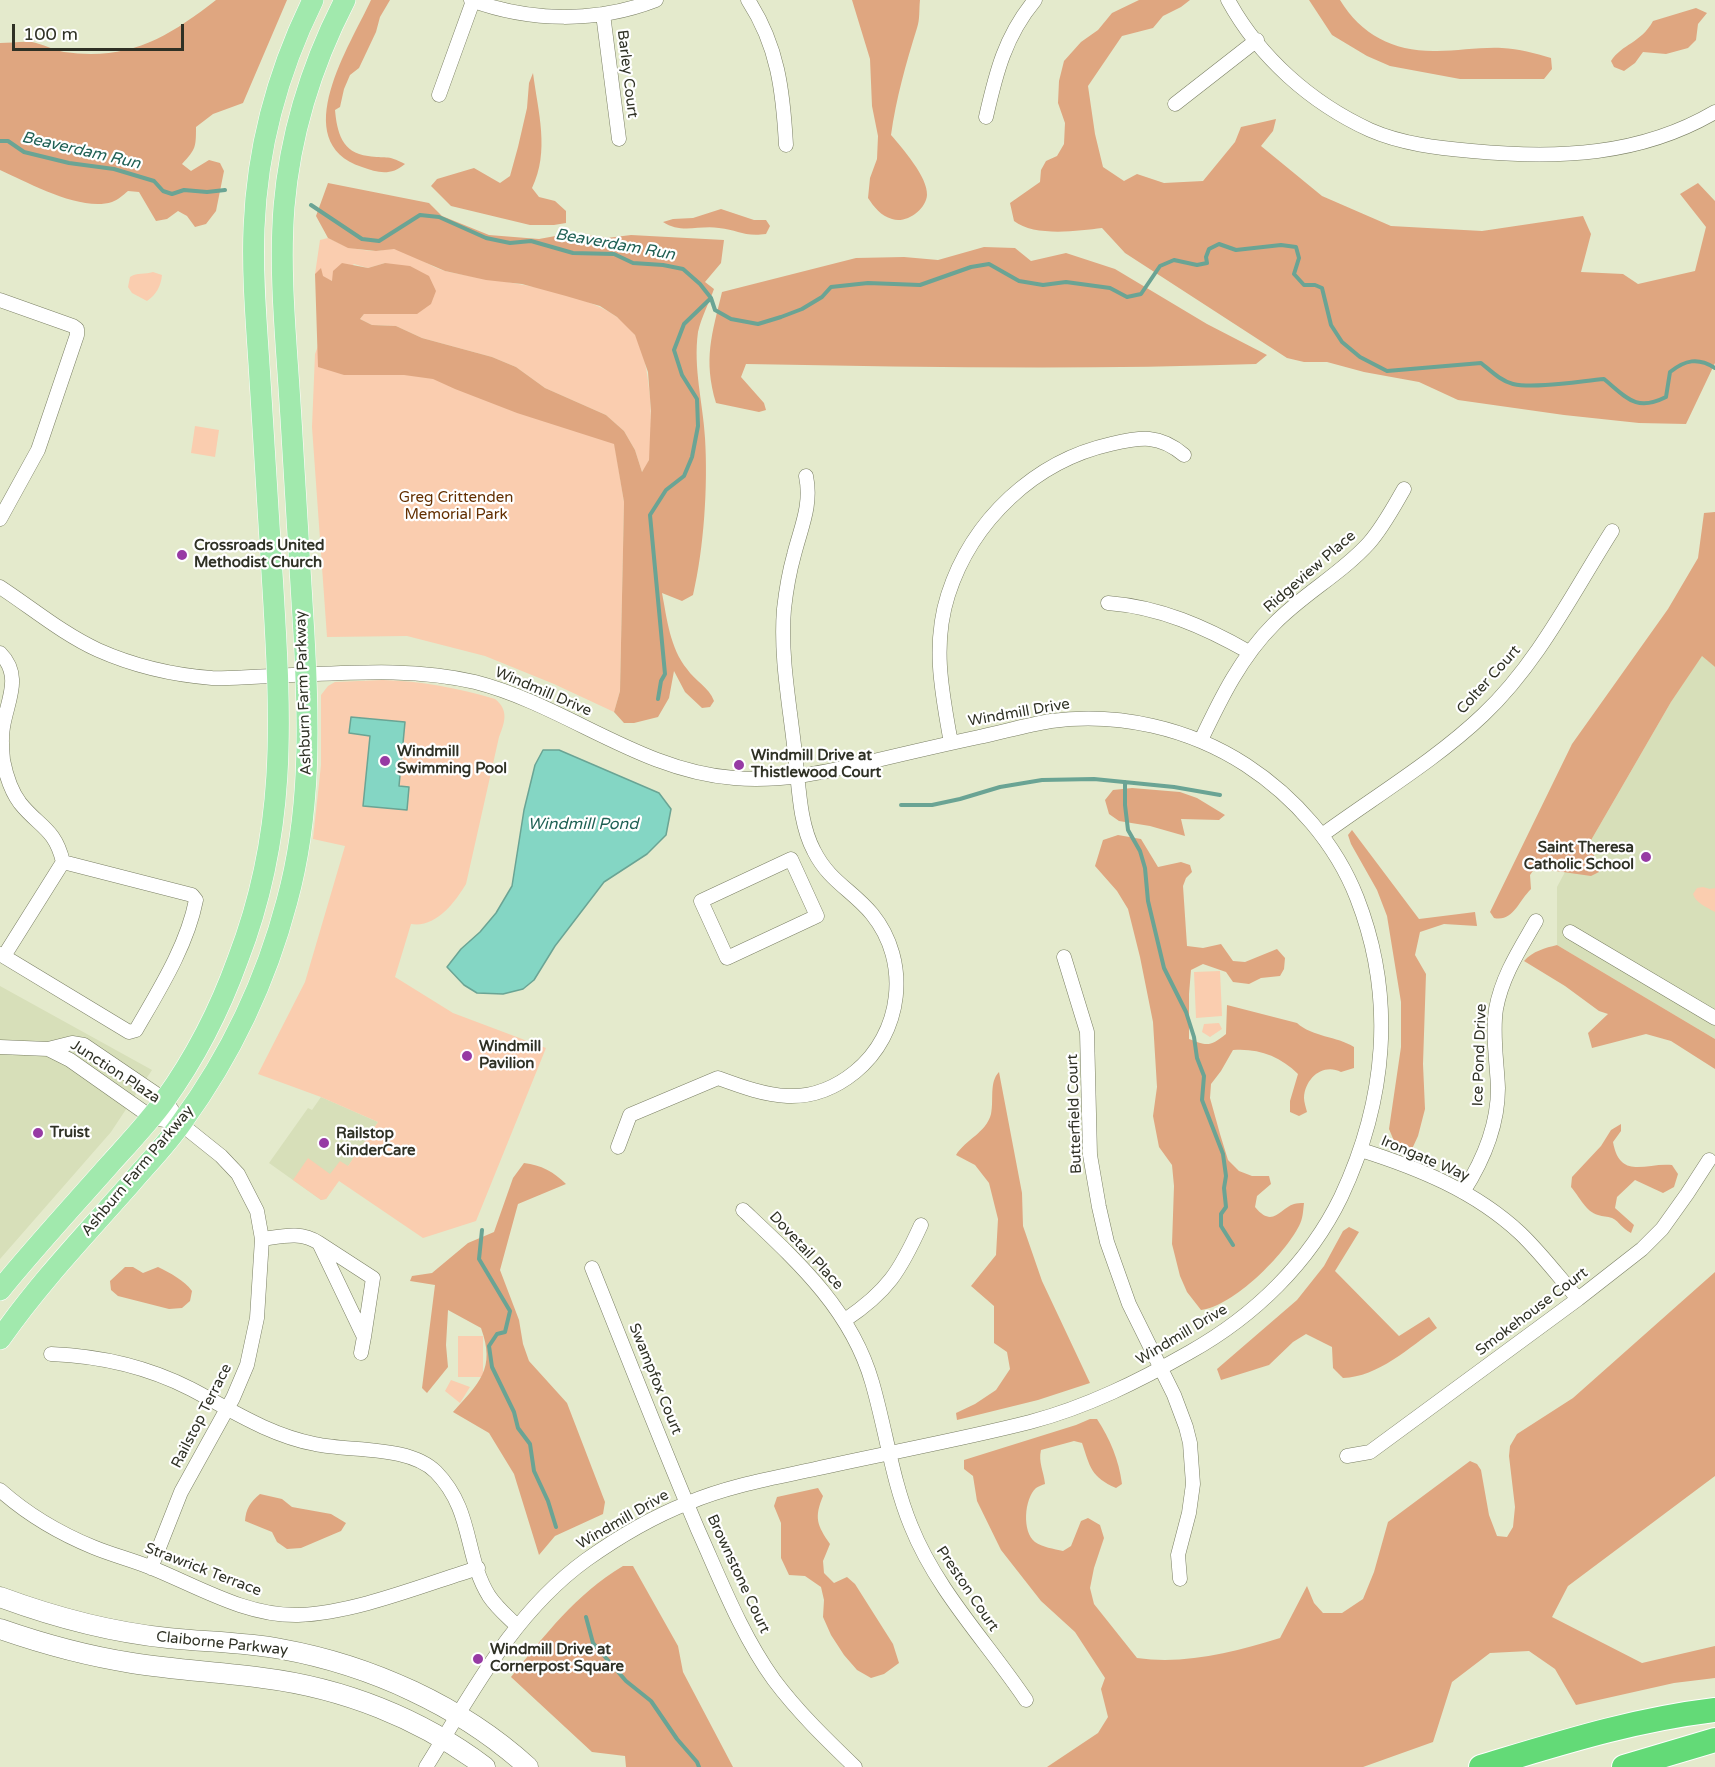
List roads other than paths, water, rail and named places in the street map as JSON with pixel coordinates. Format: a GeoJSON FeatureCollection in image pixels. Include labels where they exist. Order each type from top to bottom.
{"type":"FeatureCollection","features":[{"type":"Feature","properties":{"kind":"highway"},"geometry":{"type":"LineString","coordinates":[[1481,1767],[1599,1731],[1682,1714],[1715,1710]]}},
{"type":"Feature","properties":{"kind":"highway"},"geometry":{"type":"LineString","coordinates":[[1624,1767],[1715,1740]]}},
{"type":"Feature","properties":{"kind":"main road","name":"Ashburn Farm Parkway"},"geometry":{"type":"LineString","coordinates":[[0,1290],[165,1100],[212,1019],[237,964],[260,894],[277,799],[279,676],[258,354],[254,261],[255,223],[263,148],[271,114],[292,46],[313,0]]}},
{"type":"Feature","properties":{"kind":"main road","name":"Ashburn Farm Parkway"},"geometry":{"type":"LineString","coordinates":[[0,1339],[34,1293],[181,1124],[214,1075],[246,1014],[267,966],[288,901],[301,840],[307,785],[308,721],[284,291],[284,206],[293,143],[305,97],[320,54],[345,0]]}},
{"type":"Feature","properties":{"kind":"main road","name":"Claiborne Parkway"},"geometry":{"type":"LineString","coordinates":[[0,1598],[57,1616],[135,1634],[252,1645],[335,1662],[394,1684],[458,1714],[489,1735],[528,1767]]}},
{"type":"Feature","properties":{"kind":"main road","name":"Claiborne Parkway"},"geometry":{"type":"LineString","coordinates":[[0,1629],[48,1645],[110,1659],[266,1678],[333,1692],[381,1708],[443,1739],[485,1767]]}},
{"type":"Feature","properties":{"kind":"street"},"geometry":{"type":"LineString","coordinates":[[439,95],[472,0],[497,8],[543,16],[576,16],[603,14],[656,0]]}},
{"type":"Feature","properties":{"kind":"street"},"geometry":{"type":"LineString","coordinates":[[748,0],[765,29],[774,53],[783,97],[786,145]]}},
{"type":"Feature","properties":{"kind":"street"},"geometry":{"type":"LineString","coordinates":[[986,117],[1007,42],[1025,11],[1035,0]]}},
{"type":"Feature","properties":{"kind":"street"},"geometry":{"type":"LineString","coordinates":[[1228,0],[1257,40],[1293,81],[1326,106],[1371,130],[1402,140],[1442,148],[1530,156],[1600,152],[1655,139],[1715,112]]}},
{"type":"Feature","properties":{"kind":"street","name":"Barley Court"},"geometry":{"type":"LineString","coordinates":[[603,14],[619,139]]}},
{"type":"Feature","properties":{"kind":"street"},"geometry":{"type":"LineString","coordinates":[[1175,104],[1257,40]]}},
{"type":"Feature","properties":{"kind":"street"},"geometry":{"type":"LineString","coordinates":[[0,300],[77,329],[77,335],[38,450],[0,519]]}},
{"type":"Feature","properties":{"kind":"street"},"geometry":{"type":"LineString","coordinates":[[951,743],[939,676],[940,628],[948,593],[956,574],[965,555],[988,520],[1025,484],[1064,460],[1091,449],[1150,438],[1170,444],[1184,455]]}},
{"type":"Feature","properties":{"kind":"street"},"geometry":{"type":"LineString","coordinates":[[618,1148],[630,1115],[718,1078],[756,1092],[782,1097],[819,1092],[850,1076],[867,1061],[882,1041],[893,1014],[897,996],[897,977],[888,940],[872,914],[831,878],[812,849],[804,821],[784,659],[783,631],[788,583],[807,510],[809,492],[806,476]]}},
{"type":"Feature","properties":{"kind":"street","name":"Ridgeview Place"},"geometry":{"type":"LineString","coordinates":[[1201,740],[1218,702],[1249,652],[1274,624],[1307,594],[1354,558],[1368,544],[1387,519],[1404,489]]}},
{"type":"Feature","properties":{"kind":"street","name":"Colter Court"},"geometry":{"type":"LineString","coordinates":[[1322,836],[1446,746],[1500,698],[1535,654],[1612,531]]}},
{"type":"Feature","properties":{"kind":"street","name":"Windmill Drive"},"geometry":{"type":"LineString","coordinates":[[0,587],[81,641],[101,651],[145,666],[208,678],[401,673],[427,674],[476,682],[520,698],[634,751],[678,768],[735,778],[798,777],[1029,725],[1074,719],[1099,719],[1151,725],[1201,740],[1236,758],[1267,780],[1302,813],[1340,862],[1354,891],[1367,927],[1378,979],[1381,1026],[1376,1093],[1361,1150],[1329,1220],[1312,1246],[1291,1272],[1243,1317],[1160,1370],[1084,1405],[1031,1421],[752,1483],[687,1503],[646,1523],[591,1556],[544,1596],[517,1626],[458,1714],[426,1767]]}},
{"type":"Feature","properties":{"kind":"street"},"geometry":{"type":"LineString","coordinates":[[1108,603],[1131,605],[1191,622],[1249,652]]}},
{"type":"Feature","properties":{"kind":"street"},"geometry":{"type":"LineString","coordinates":[[0,653],[12,673],[13,687],[2,730],[3,760],[7,777],[20,803],[54,837],[63,862]]}},
{"type":"Feature","properties":{"kind":"street"},"geometry":{"type":"LineString","coordinates":[[790,859],[817,916],[727,958],[701,901],[790,859],[812,849]]}},
{"type":"Feature","properties":{"kind":"street"},"geometry":{"type":"LineString","coordinates":[[63,862],[192,895],[196,900],[162,985],[136,1030],[129,1032],[2,955],[63,862]]}},
{"type":"Feature","properties":{"kind":"street","name":"Ice Pond Drive"},"geometry":{"type":"LineString","coordinates":[[1463,1192],[1480,1162],[1492,1128],[1498,1090],[1495,1030],[1498,999],[1507,970],[1536,921]]}},
{"type":"Feature","properties":{"kind":"street"},"geometry":{"type":"LineString","coordinates":[[1570,932],[1715,1018]]}},
{"type":"Feature","properties":{"kind":"street","name":"Butterfield Court"},"geometry":{"type":"LineString","coordinates":[[1064,957],[1087,1032],[1090,1155],[1099,1207],[1113,1260],[1129,1305],[1184,1419],[1192,1460],[1193,1484],[1189,1514],[1178,1555],[1180,1579]]}},
{"type":"Feature","properties":{"kind":"street","name":"Junction Plaza"},"geometry":{"type":"LineString","coordinates":[[0,1047],[48,1049],[72,1043],[84,1045],[165,1100],[181,1124]]}},
{"type":"Feature","properties":{"kind":"street","name":"Junction Plaza"},"geometry":{"type":"LineString","coordinates":[[48,1049],[70,1060],[151,1117],[181,1124]]}},
{"type":"Feature","properties":{"kind":"street","name":"Railstop Terrace"},"geometry":{"type":"LineString","coordinates":[[151,1568],[181,1492],[240,1383],[254,1337],[262,1239],[257,1211],[238,1174],[221,1156],[181,1124]]}},
{"type":"Feature","properties":{"kind":"street","name":"Irongate Way"},"geometry":{"type":"LineString","coordinates":[[1361,1150],[1418,1170],[1463,1192],[1520,1233],[1578,1299]]}},
{"type":"Feature","properties":{"kind":"street","name":"Smokehouse Court"},"geometry":{"type":"LineString","coordinates":[[1347,1456],[1370,1452],[1642,1249],[1662,1229],[1709,1160]]}},
{"type":"Feature","properties":{"kind":"street","name":"Dovetail Place"},"geometry":{"type":"LineString","coordinates":[[743,1210],[817,1282],[845,1320],[872,1381],[889,1453]]}},
{"type":"Feature","properties":{"kind":"street"},"geometry":{"type":"LineString","coordinates":[[845,1320],[878,1295],[892,1280],[905,1261],[921,1225]]}},
{"type":"Feature","properties":{"kind":"street"},"geometry":{"type":"LineString","coordinates":[[262,1239],[302,1235],[309,1237],[373,1278],[361,1353]]}},
{"type":"Feature","properties":{"kind":"street"},"geometry":{"type":"LineString","coordinates":[[319,1243],[364,1337]]}},
{"type":"Feature","properties":{"kind":"street","name":"Swampfox Court"},"geometry":{"type":"LineString","coordinates":[[592,1268],[687,1503]]}},
{"type":"Feature","properties":{"kind":"street"},"geometry":{"type":"LineString","coordinates":[[51,1354],[118,1361],[158,1374],[267,1430],[308,1443],[388,1453],[424,1462],[445,1481],[453,1493],[462,1512],[488,1595],[517,1626]]}},
{"type":"Feature","properties":{"kind":"street","name":"Preston Court"},"geometry":{"type":"LineString","coordinates":[[889,1453],[901,1498],[925,1558],[938,1580],[1026,1700]]}},
{"type":"Feature","properties":{"kind":"street","name":"Strawrick Terrace"},"geometry":{"type":"LineString","coordinates":[[0,1490],[51,1527],[94,1547],[241,1605],[273,1613],[298,1614],[346,1608],[478,1568]]}},
{"type":"Feature","properties":{"kind":"street","name":"Brownstone Court"},"geometry":{"type":"LineString","coordinates":[[687,1503],[732,1606],[757,1655],[791,1702],[813,1727],[855,1767]]}},
{"type":"Feature","properties":{"kind":"water","name":"Windmill Swimming Pool"},"geometry":{"type":"Polygon","coordinates":[[[351,717],[405,722],[399,786],[409,787],[407,810],[363,806],[370,736],[349,733],[351,717]]]}},
{"type":"Feature","properties":{"kind":"water","name":"Windmill Pond"},"geometry":{"type":"Polygon","coordinates":[[[543,750],[559,750],[659,793],[671,809],[666,835],[647,854],[604,882],[555,946],[534,980],[523,989],[503,994],[477,993],[464,985],[447,967],[496,913],[512,886],[524,810],[535,765],[543,750]]]}},
{"type":"Feature","properties":{"kind":"waterway","name":"Beaverdam Run"},"geometry":{"type":"LineString","coordinates":[[0,141],[8,141],[24,152],[69,163],[114,169],[154,181],[163,191],[172,194],[184,190],[207,192],[225,190]]}},
{"type":"Feature","properties":{"kind":"waterway","name":"Beaverdam Run"},"geometry":{"type":"LineString","coordinates":[[311,205],[362,239],[379,241],[420,215],[439,217],[486,238],[510,243],[531,241],[573,253],[614,254],[633,263],[683,269],[700,284],[711,298],[715,310],[731,319],[758,324],[802,309],[822,297],[831,287],[868,283],[920,285],[971,267],[989,264],[1019,281],[1043,285],[1066,282],[1110,288],[1127,297],[1141,294],[1160,266],[1174,260],[1197,265],[1207,263],[1206,257],[1209,249],[1219,244],[1236,250],[1281,245],[1296,247],[1299,258],[1294,274],[1304,285],[1315,285],[1322,288],[1331,325],[1342,342],[1360,357],[1387,371],[1481,363],[1504,381],[1513,384],[1545,385],[1604,379],[1632,401],[1647,403],[1666,397],[1670,372],[1681,365],[1697,361],[1715,368]]}},
{"type":"Feature","properties":{"kind":"waterway"},"geometry":{"type":"LineString","coordinates":[[658,699],[661,681],[665,674],[650,515],[666,490],[684,476],[692,457],[698,426],[697,399],[682,375],[674,350],[684,324],[711,298]]}},
{"type":"Feature","properties":{"kind":"waterway"},"geometry":{"type":"LineString","coordinates":[[901,805],[932,805],[1000,787],[1042,780],[1094,779],[1174,787],[1220,795]]}},
{"type":"Feature","properties":{"kind":"waterway"},"geometry":{"type":"LineString","coordinates":[[1125,782],[1128,830],[1140,851],[1145,868],[1148,901],[1164,968],[1186,1012],[1194,1037],[1197,1058],[1204,1076],[1202,1100],[1223,1154],[1226,1207],[1221,1214],[1221,1226],[1233,1245]]}},
{"type":"Feature","properties":{"kind":"waterway"},"geometry":{"type":"LineString","coordinates":[[482,1230],[479,1259],[510,1311],[505,1332],[497,1334],[489,1346],[492,1367],[514,1412],[518,1428],[530,1444],[534,1471],[548,1501],[556,1527]]}},
{"type":"Feature","properties":{"kind":"waterway"},"geometry":{"type":"LineString","coordinates":[[586,1617],[593,1643],[626,1681],[651,1701],[699,1767]]}},
{"type":"Feature","properties":{"kind":"place","name":"Crossroads United Methodist Church"},"geometry":{"type":"Point","coordinates":[182,555]}},
{"type":"Feature","properties":{"kind":"place","name":"Windmill Swimming Pool"},"geometry":{"type":"Point","coordinates":[385,761]}},
{"type":"Feature","properties":{"kind":"place","name":"Windmill Drive at Thistlewood Court"},"geometry":{"type":"Point","coordinates":[739,765]}},
{"type":"Feature","properties":{"kind":"place","name":"Saint Theresa Catholic School"},"geometry":{"type":"Point","coordinates":[1646,857]}},
{"type":"Feature","properties":{"kind":"place","name":"Windmill Pavilion"},"geometry":{"type":"Point","coordinates":[467,1056]}},
{"type":"Feature","properties":{"kind":"place","name":"Truist"},"geometry":{"type":"Point","coordinates":[38,1133]}},
{"type":"Feature","properties":{"kind":"place","name":"Railstop KinderCare"},"geometry":{"type":"Point","coordinates":[324,1143]}},
{"type":"Feature","properties":{"kind":"place","name":"Windmill Drive at Cornerpost Square"},"geometry":{"type":"Point","coordinates":[478,1659]}},
{"type":"Feature","properties":{"kind":"park label","name":"Greg Crittenden Memorial Park"},"geometry":{"type":"Point","coordinates":[456,506]}}]}
